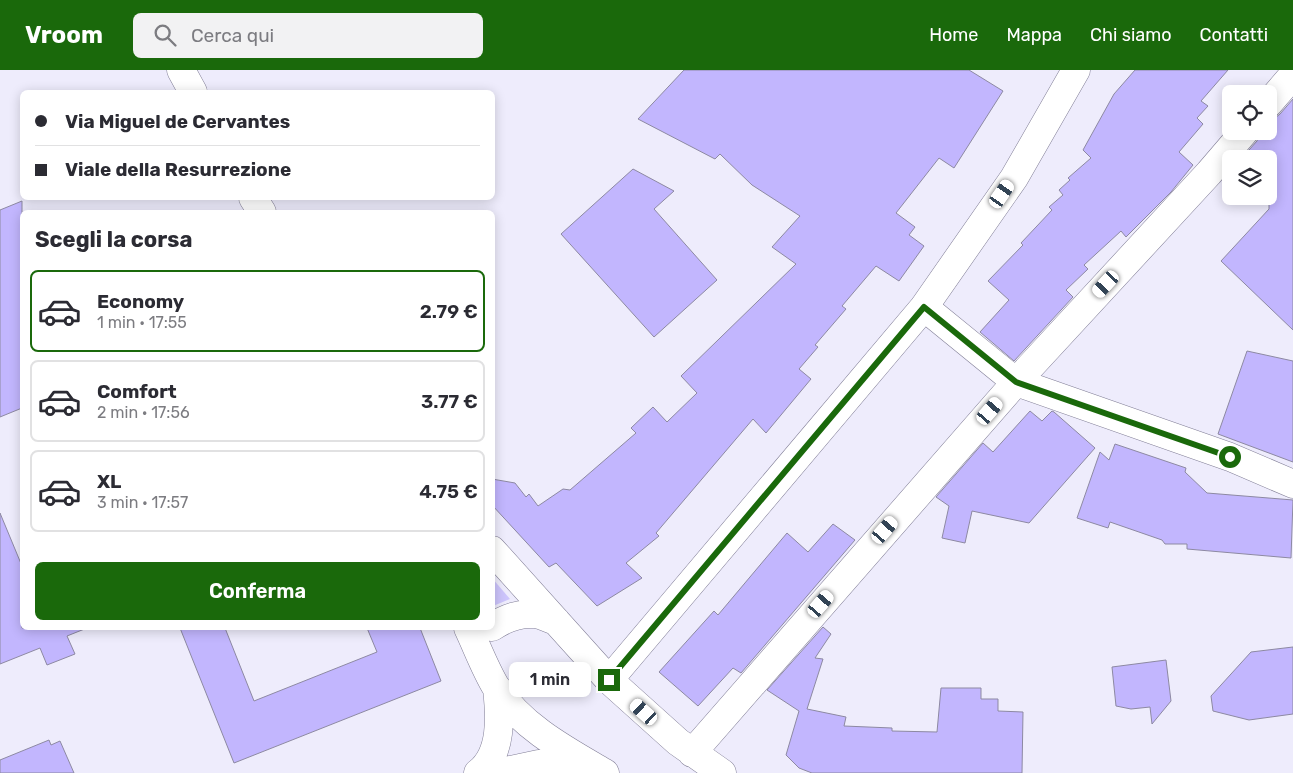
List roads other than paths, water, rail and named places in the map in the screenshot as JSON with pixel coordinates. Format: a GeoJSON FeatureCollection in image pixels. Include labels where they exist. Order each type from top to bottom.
{"type":"FeatureCollection","features":[{"type":"Feature","properties":{"kind":"street"},"geometry":{"type":"LineString","coordinates":[[180,70],[192,90]]}},
{"type":"Feature","properties":{"kind":"street"},"geometry":{"type":"LineString","coordinates":[[609,680],[924,307],[1014,178],[1076,70]]}},
{"type":"Feature","properties":{"kind":"street"},"geometry":{"type":"LineString","coordinates":[[1277,94],[1293,75]]}},
{"type":"Feature","properties":{"kind":"street"},"geometry":{"type":"LineString","coordinates":[[692,753],[1016,382],[1237,140]]}},
{"type":"Feature","properties":{"kind":"street"},"geometry":{"type":"LineString","coordinates":[[924,307],[1016,382],[1230,457],[1293,484]]}},
{"type":"Feature","properties":{"kind":"street"},"geometry":{"type":"LineString","coordinates":[[495,553],[609,680],[664,730],[692,753],[722,773]]}},
{"type":"Feature","properties":{"kind":"street"},"geometry":{"type":"LineString","coordinates":[[495,625],[501,621],[518,616],[534,614],[556,621]]}},
{"type":"Feature","properties":{"kind":"street"},"geometry":{"type":"LineString","coordinates":[[469,630],[497,688],[511,707],[549,738],[603,772]]}},
{"type":"Feature","properties":{"kind":"street"},"geometry":{"type":"LineString","coordinates":[[482,657],[486,634],[489,630]]}},
{"type":"Feature","properties":{"kind":"street"},"geometry":{"type":"LineString","coordinates":[[478,773],[492,755],[496,742],[499,727],[497,688]]}},
{"type":"Feature","properties":{"kind":"street"},"geometry":{"type":"LineString","coordinates":[[496,773],[530,766],[560,763],[603,772]]}}]}
